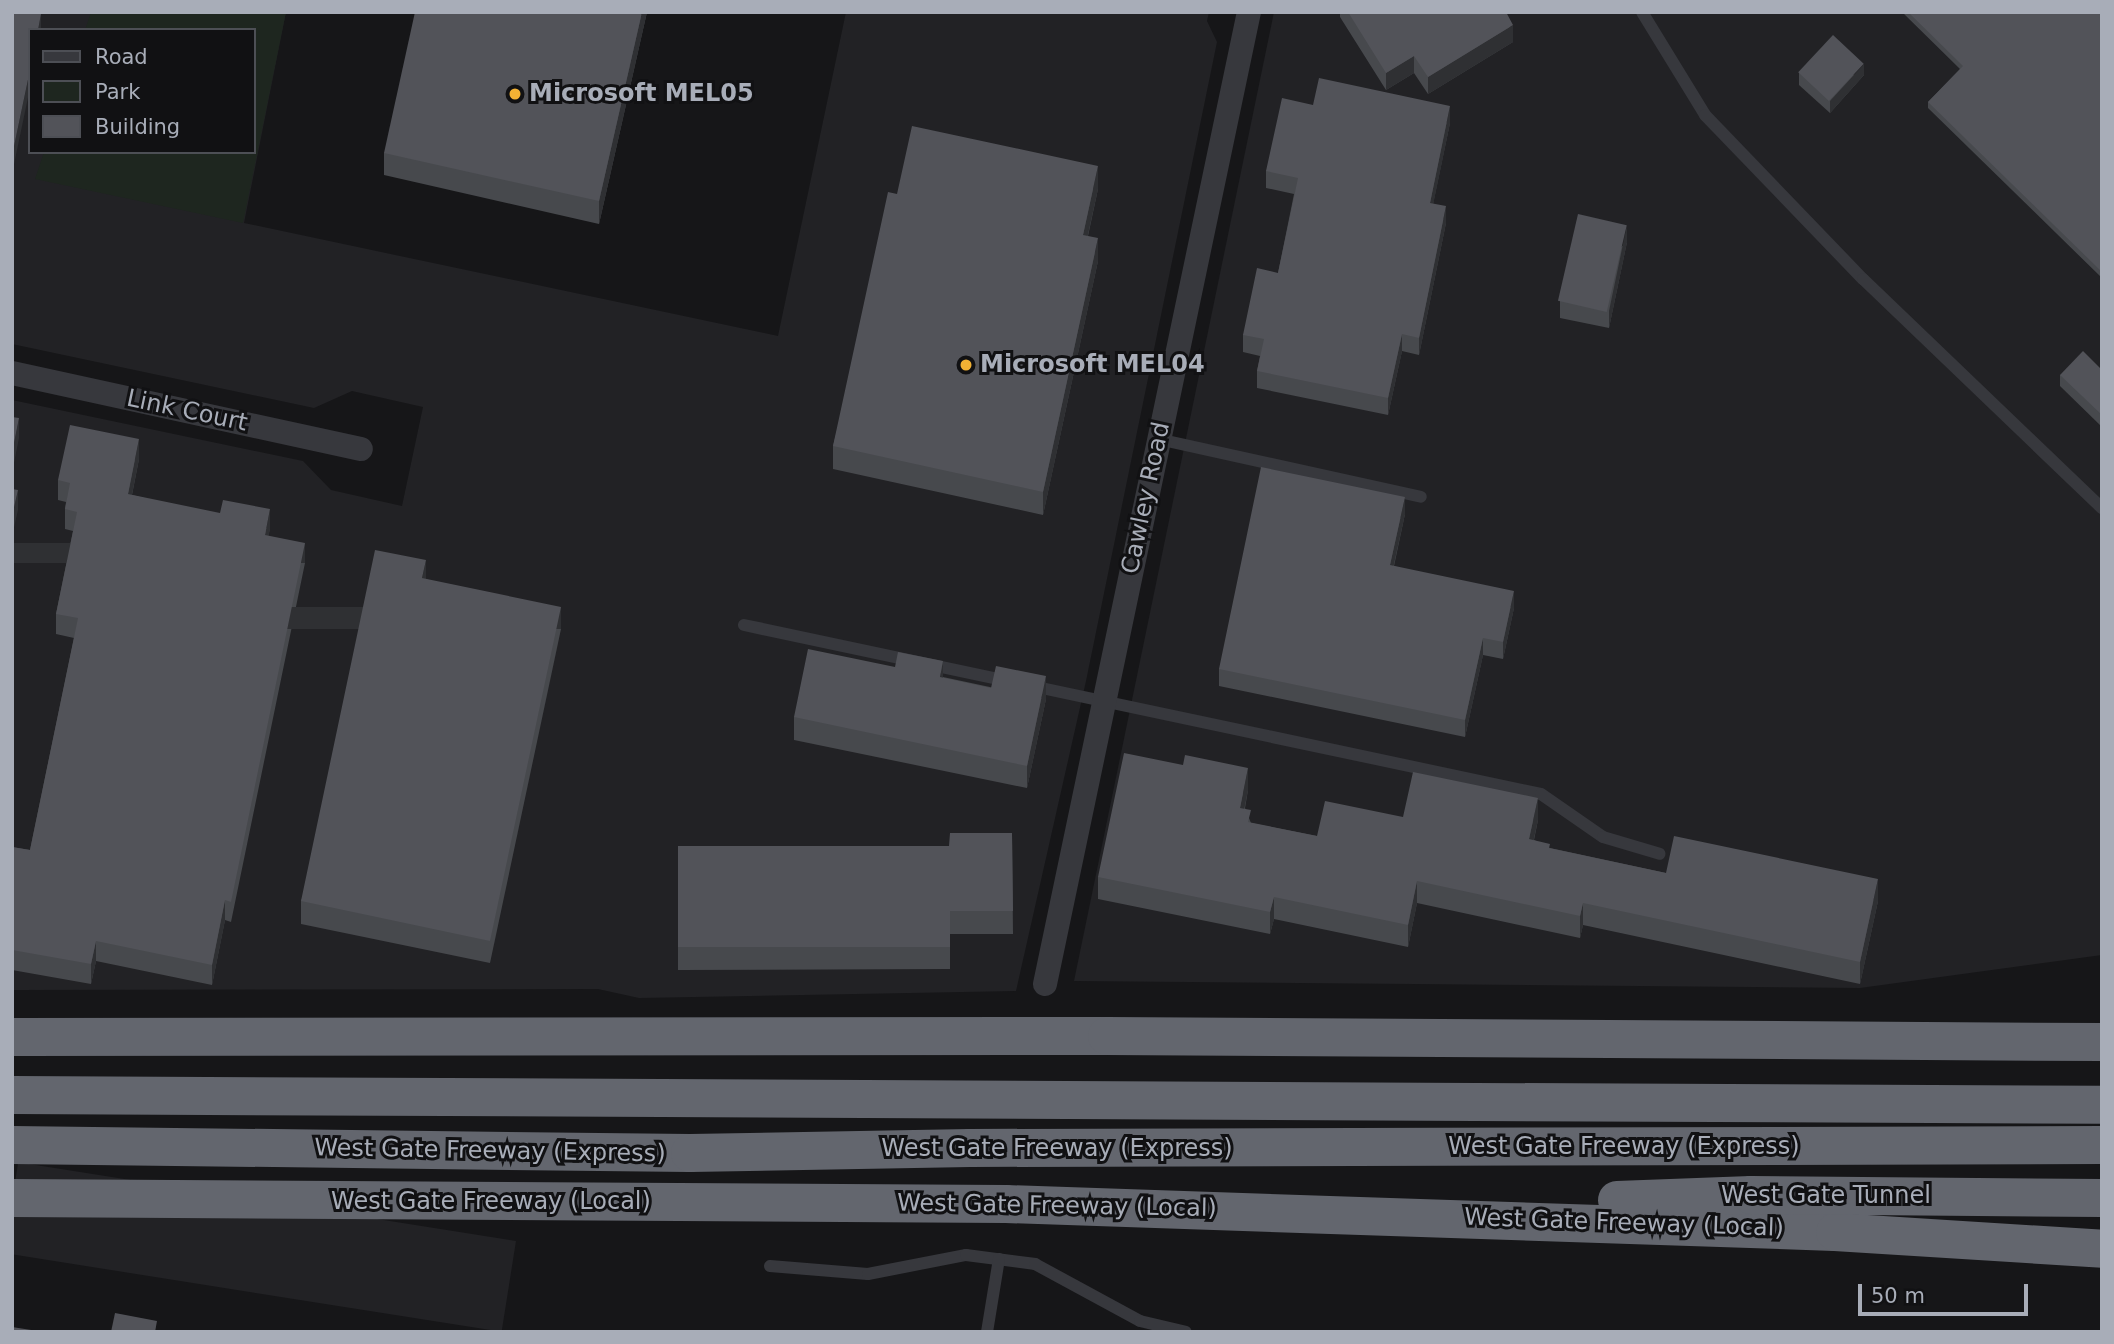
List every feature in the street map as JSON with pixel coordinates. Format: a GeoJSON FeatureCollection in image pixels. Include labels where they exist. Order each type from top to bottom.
{"type":"FeatureCollection","features":[{"type":"Feature","properties":{"kind":"highway"},"geometry":{"type":"LineString","coordinates":[[12,1037],[1107,1036],[2102,1042]]}},
{"type":"Feature","properties":{"kind":"highway","name":"West Gate Freeway (Express)"},"geometry":{"type":"LineString","coordinates":[[12,1095],[2102,1105]]}},
{"type":"Feature","properties":{"kind":"highway","name":"West Gate Freeway (Express)"},"geometry":{"type":"LineString","coordinates":[[12,1144],[690,1153],[970,1148],[2102,1145]]}},
{"type":"Feature","properties":{"kind":"highway","name":"West Gate Tunnel"},"geometry":{"type":"LineString","coordinates":[[1341,1212],[1751,1195],[2102,1198]]}},
{"type":"Feature","properties":{"kind":"highway","name":"West Gate Freeway (Local)"},"geometry":{"type":"LineString","coordinates":[[12,1198],[1006,1203],[1341,1212],[1835,1232],[2102,1249]]}},
{"type":"Feature","properties":{"kind":"street","name":"Cawley Road"},"geometry":{"type":"LineString","coordinates":[[1045,984],[1249,12]]}},
{"type":"Feature","properties":{"kind":"street","name":"Link Court"},"geometry":{"type":"LineString","coordinates":[[12,373],[361,449]]}},
{"type":"Feature","properties":{"kind":"lane"},"geometry":{"type":"LineString","coordinates":[[1642,12],[1705,116],[1863,279],[2102,509]]}},
{"type":"Feature","properties":{"kind":"lane"},"geometry":{"type":"LineString","coordinates":[[1158,439],[1421,497]]}},
{"type":"Feature","properties":{"kind":"lane"},"geometry":{"type":"LineString","coordinates":[[744,625],[1541,794],[1603,837],[1660,854]]}},
{"type":"Feature","properties":{"kind":"lane"},"geometry":{"type":"LineString","coordinates":[[770,1266],[868,1274],[898,1271],[938,1258],[999,1259],[1035,1264],[1140,1321],[1186,1332]]}},
{"type":"Feature","properties":{"kind":"lane"},"geometry":{"type":"LineString","coordinates":[[987,1332],[999,1259]]}},
{"type":"Feature","properties":{"kind":"shaded area"},"geometry":{"type":"Polygon","coordinates":[[[12,12],[286,12],[244,223],[778,336],[846,12],[1209,12],[1207,21],[1217,42],[1086,681],[1016,991],[639,998],[598,989],[12,990],[12,400],[303,461],[331,490],[402,506],[423,407],[352,391],[314,408],[12,344],[12,12]]]}},
{"type":"Feature","properties":{"kind":"shaded area"},"geometry":{"type":"Polygon","coordinates":[[[1274,12],[2102,12],[2102,955],[1860,988],[1074,981],[1274,12]]]}},
{"type":"Feature","properties":{"kind":"shaded area"},"geometry":{"type":"Polygon","coordinates":[[[18,1162],[516,1241],[502,1332],[12,1254],[12,1201],[18,1162]]]}},
{"type":"Feature","properties":{"kind":"green space"},"geometry":{"type":"Polygon","coordinates":[[[91,12],[286,12],[243,223],[35,179],[43,154],[256,154],[256,28],[86,28],[91,12]]]}},
{"type":"Feature","properties":{"kind":"building"},"geometry":{"type":"Polygon","coordinates":[[[12,12],[32,12],[41,14],[38,28],[28,28],[28,80],[13,151],[12,12]]]}},
{"type":"Feature","properties":{"kind":"building","name":"Microsoft MEL05"},"geometry":{"type":"Polygon","coordinates":[[[415,12],[642,12],[599,201],[384,153],[415,12]]]}},
{"type":"Feature","properties":{"kind":"building"},"geometry":{"type":"Polygon","coordinates":[[[1348,12],[1506,12],[1513,25],[1428,77],[1414,56],[1386,73],[1348,12]]]}},
{"type":"Feature","properties":{"kind":"building"},"geometry":{"type":"Polygon","coordinates":[[[1908,12],[2102,12],[2102,272],[1928,102],[1963,66],[1908,12]]]}},
{"type":"Feature","properties":{"kind":"building"},"geometry":{"type":"Polygon","coordinates":[[[1833,35],[1864,64],[1829,101],[1798,72],[1833,35]]]}},
{"type":"Feature","properties":{"kind":"building"},"geometry":{"type":"Polygon","coordinates":[[[1319,78],[1450,106],[1430,203],[1446,206],[1419,338],[1402,334],[1388,398],[1257,371],[1264,339],[1243,335],[1257,268],[1278,273],[1298,178],[1266,171],[1282,98],[1313,105],[1319,78]]]}},
{"type":"Feature","properties":{"kind":"building","name":"Microsoft MEL04"},"geometry":{"type":"Polygon","coordinates":[[[912,126],[1098,166],[1083,235],[1098,238],[1043,492],[833,446],[888,192],[897,194],[912,126]]]}},
{"type":"Feature","properties":{"kind":"building"},"geometry":{"type":"Polygon","coordinates":[[[1578,214],[1627,225],[1607,312],[1558,301],[1578,214]]]}},
{"type":"Feature","properties":{"kind":"building"},"geometry":{"type":"Polygon","coordinates":[[[2083,351],[2102,370],[2102,415],[2060,375],[2083,351]]]}},
{"type":"Feature","properties":{"kind":"building"},"geometry":{"type":"Polygon","coordinates":[[[12,417],[19,418],[12,453],[12,417]]]}},
{"type":"Feature","properties":{"kind":"building"},"geometry":{"type":"Polygon","coordinates":[[[70,425],[139,439],[128,494],[220,513],[223,500],[270,509],[265,535],[305,543],[231,902],[225,900],[212,965],[96,941],[91,964],[12,950],[12,847],[30,850],[78,618],[56,614],[77,512],[65,509],[70,483],[58,480],[70,425]]]}},
{"type":"Feature","properties":{"kind":"building"},"geometry":{"type":"Polygon","coordinates":[[[1261,467],[1405,497],[1390,565],[1514,591],[1503,642],[1483,638],[1465,720],[1219,669],[1261,467]]]}},
{"type":"Feature","properties":{"kind":"building"},"geometry":{"type":"Polygon","coordinates":[[[12,489],[18,490],[12,516],[12,489]]]}},
{"type":"Feature","properties":{"kind":"building"},"geometry":{"type":"Polygon","coordinates":[[[375,550],[426,560],[422,578],[561,607],[490,941],[301,901],[375,550]]]}},
{"type":"Feature","properties":{"kind":"building"},"geometry":{"type":"Polygon","coordinates":[[[808,649],[895,667],[898,652],[943,661],[940,677],[991,688],[996,666],[1046,676],[1027,766],[794,717],[808,649]]]}},
{"type":"Feature","properties":{"kind":"building"},"geometry":{"type":"Polygon","coordinates":[[[1124,753],[1183,765],[1185,755],[1248,768],[1240,808],[1251,810],[1248,822],[1317,836],[1325,801],[1403,817],[1413,772],[1538,798],[1529,839],[1550,844],[1549,848],[1666,873],[1674,836],[1878,879],[1860,962],[1583,903],[1580,916],[1417,881],[1408,925],[1274,897],[1270,912],[1098,877],[1124,753]]]}},
{"type":"Feature","properties":{"kind":"building"},"geometry":{"type":"Polygon","coordinates":[[[950,833],[1012,833],[1013,911],[950,911],[950,947],[678,947],[678,846],[949,846],[950,833]]]}},
{"type":"Feature","properties":{"kind":"building"},"geometry":{"type":"Polygon","coordinates":[[[115,1313],[157,1321],[155,1332],[111,1332],[115,1313]]]}},
{"type":"Feature","properties":{"kind":"building"},"geometry":{"type":"Polygon","coordinates":[[[12,1327],[44,1332],[12,1332],[12,1327]]]}},
{"type":"Feature","properties":{"kind":"place","name":"Microsoft MEL05"},"geometry":{"type":"Point","coordinates":[515,94]}},
{"type":"Feature","properties":{"kind":"place","name":"Microsoft MEL04"},"geometry":{"type":"Point","coordinates":[966,365]}}]}
